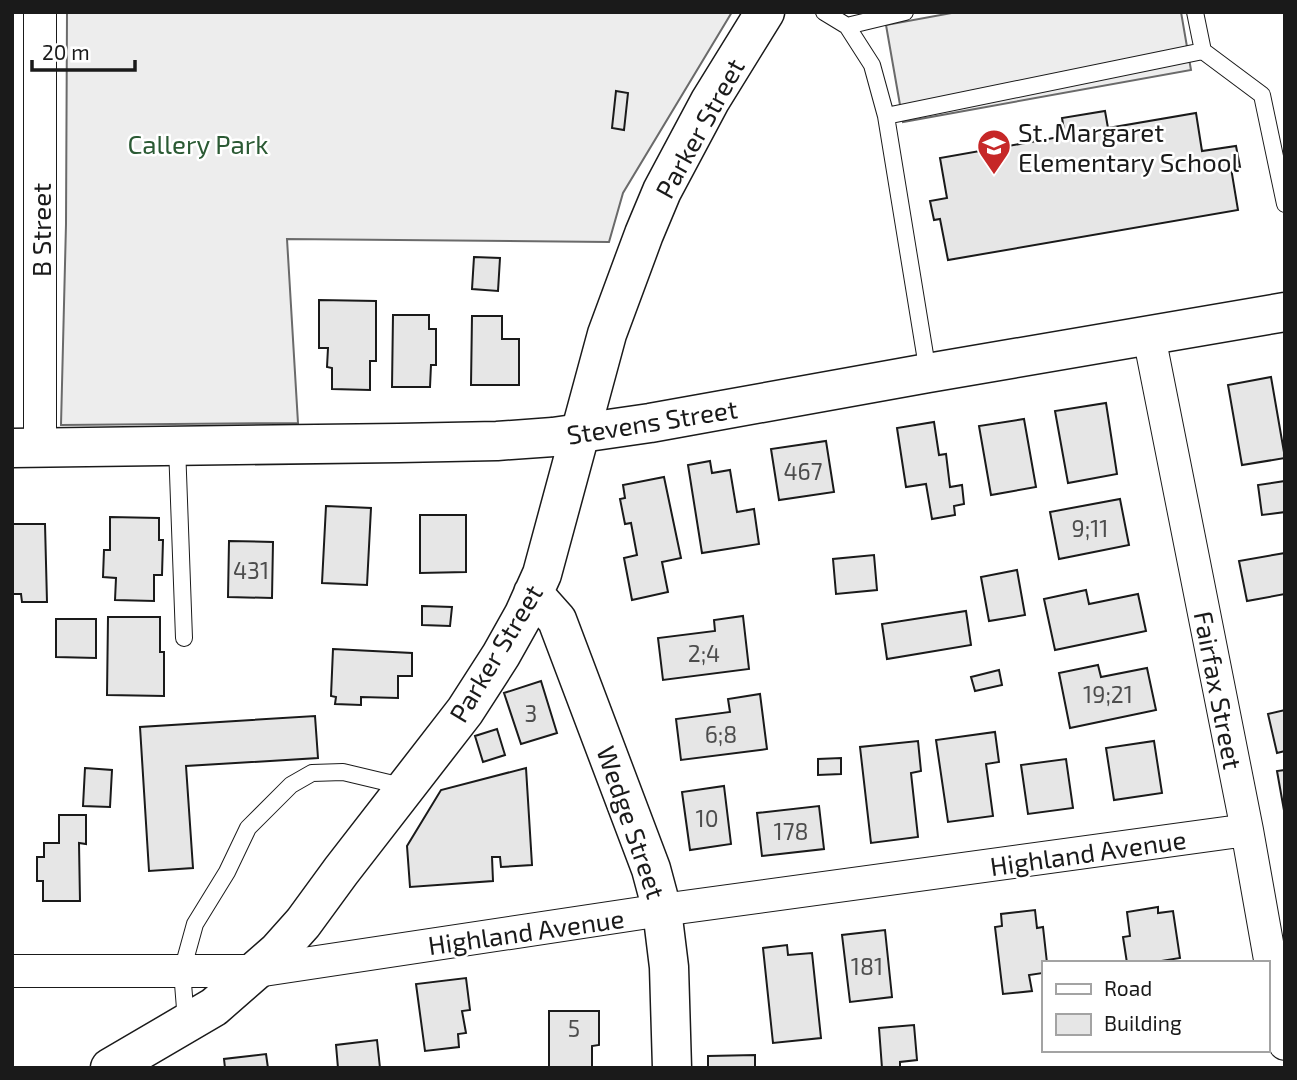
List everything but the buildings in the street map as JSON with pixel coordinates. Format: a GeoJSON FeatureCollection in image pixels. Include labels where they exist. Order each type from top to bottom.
{"type":"FeatureCollection","features":[{"type":"Feature","properties":{"kind":"street","name":"B Street"},"geometry":{"type":"LineString","coordinates":[[26,448],[26,103],[40,12]]}},
{"type":"Feature","properties":{"kind":"street","name":"Parker Street"},"geometry":{"type":"LineString","coordinates":[[110,1068],[214,1007],[257,971],[303,923],[465,711],[507,645],[542,574],[607,334],[662,191],[710,101],[765,12]]}},
{"type":"Feature","properties":{"kind":"street","name":"Stevens Street"},"geometry":{"type":"LineString","coordinates":[[26,448],[497,441],[553,437],[650,423],[1285,312]]}},
{"type":"Feature","properties":{"kind":"street","name":"Fairfax Street"},"geometry":{"type":"LineString","coordinates":[[1149,336],[1247,830],[1276,947],[1285,1044]]}},
{"type":"Feature","properties":{"kind":"street","name":"Wedge Street"},"geometry":{"type":"LineString","coordinates":[[533,593],[557,620],[652,869],[662,910],[669,967],[672,1068]]}},
{"type":"Feature","properties":{"kind":"street","name":"Highland Avenue"},"geometry":{"type":"LineString","coordinates":[[12,971],[257,971],[662,910],[1247,830]]}},
{"type":"Feature","properties":{"kind":"lane"},"geometry":{"type":"LineString","coordinates":[[824,12],[847,26],[872,65],[886,116],[928,373]]}},
{"type":"Feature","properties":{"kind":"lane"},"geometry":{"type":"LineString","coordinates":[[847,26],[905,12]]}},
{"type":"Feature","properties":{"kind":"lane"},"geometry":{"type":"LineString","coordinates":[[1195,12],[1203,51],[1262,95],[1285,204]]}},
{"type":"Feature","properties":{"kind":"lane"},"geometry":{"type":"LineString","coordinates":[[886,116],[1203,51]]}},
{"type":"Feature","properties":{"kind":"lane"},"geometry":{"type":"LineString","coordinates":[[177,446],[184,638]]}},
{"type":"Feature","properties":{"kind":"lane"},"geometry":{"type":"LineString","coordinates":[[187,1022],[182,971],[195,924],[248,828],[291,785],[312,773],[343,772],[406,787]]}},
{"type":"Feature","properties":{"kind":"shaded area","name":"Callery Park"},"geometry":{"type":"Polygon","coordinates":[[[67,12],[732,12],[623,193],[609,242],[287,239],[298,423],[61,425],[67,12]]]}},
{"type":"Feature","properties":{"kind":"shaded area"},"geometry":{"type":"Polygon","coordinates":[[[957,12],[1181,12],[1191,70],[903,122],[886,25],[957,12]]]}},
{"type":"Feature","properties":{"kind":"place","name":"St. Margaret Elementary School"},"geometry":{"type":"Point","coordinates":[994,176]}}]}
